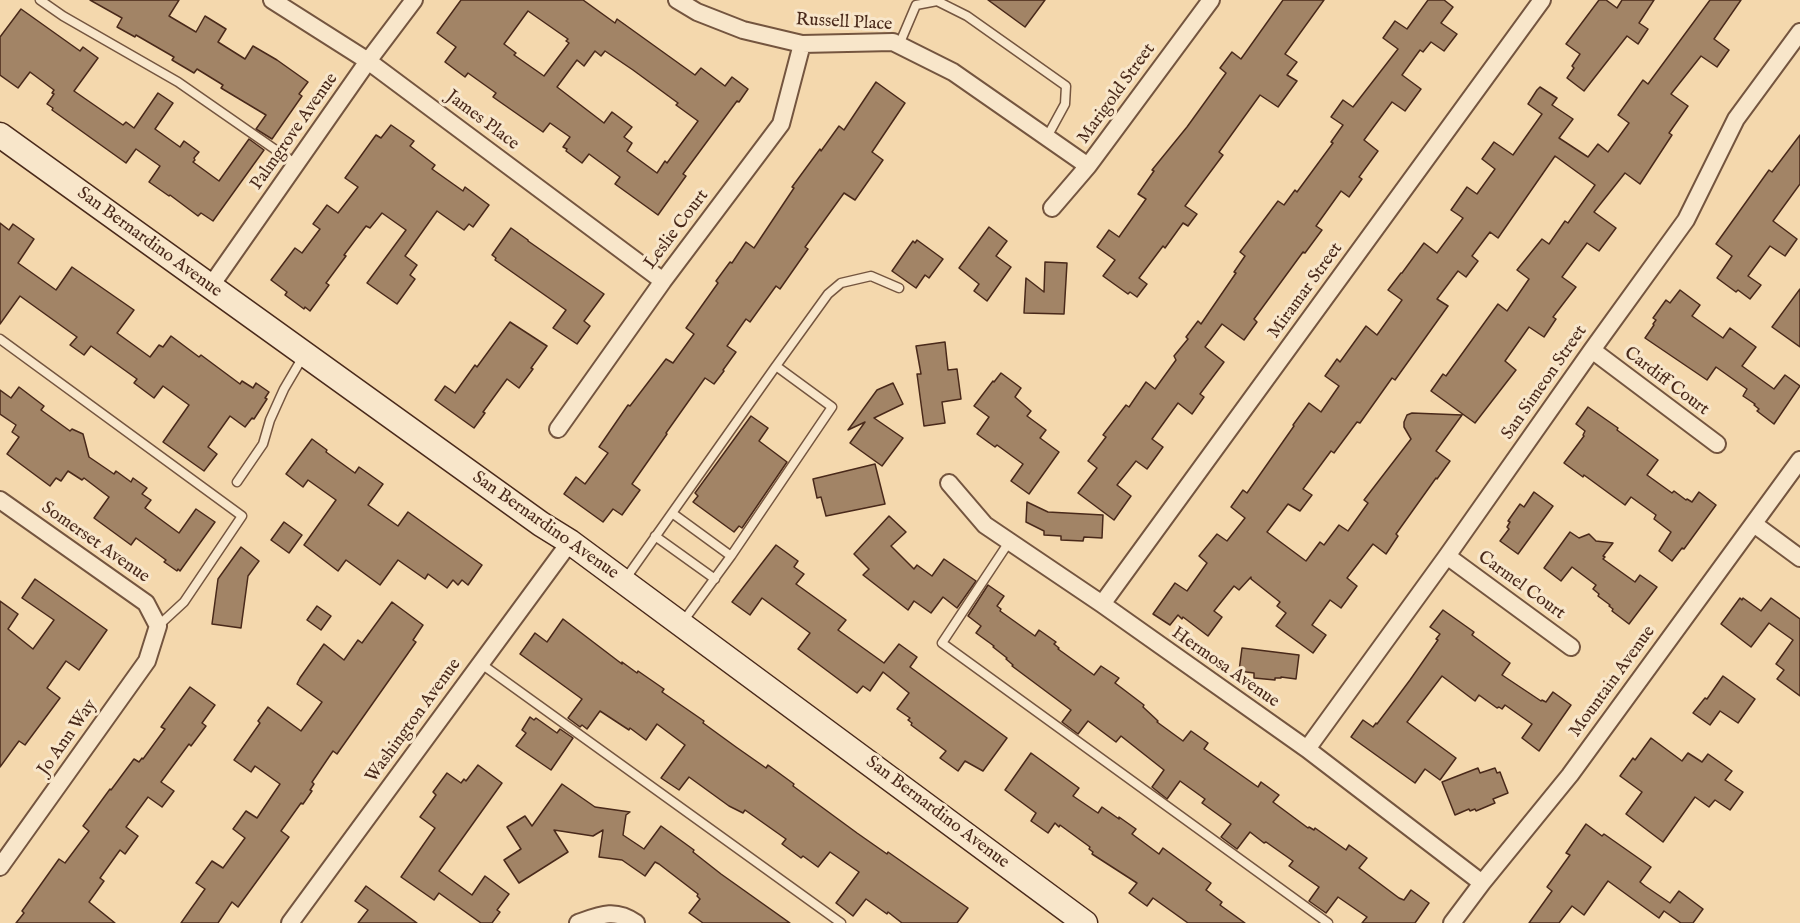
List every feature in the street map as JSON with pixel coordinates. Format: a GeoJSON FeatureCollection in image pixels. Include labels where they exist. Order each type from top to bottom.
{"type":"FeatureCollection","features":[{"type":"Feature","properties":{"kind":"main road","name":"San Bernardino Avenue"},"geometry":{"type":"LineString","coordinates":[[0,135],[304,355],[541,524],[570,542],[1085,923]]}},
{"type":"Feature","properties":{"kind":"street","name":"James Place"},"geometry":{"type":"LineString","coordinates":[[272,0],[368,61],[663,281]]}},
{"type":"Feature","properties":{"kind":"street","name":"Palmgrove Avenue"},"geometry":{"type":"LineString","coordinates":[[210,287],[368,61],[414,0]]}},
{"type":"Feature","properties":{"kind":"street","name":"Russell Place"},"geometry":{"type":"LineString","coordinates":[[677,0],[696,5],[743,30],[802,44],[893,42],[954,72],[1088,166]]}},
{"type":"Feature","properties":{"kind":"street","name":"Marigold Street"},"geometry":{"type":"LineString","coordinates":[[1052,208],[1088,166],[1211,0]]}},
{"type":"Feature","properties":{"kind":"street","name":"Miramar Street"},"geometry":{"type":"LineString","coordinates":[[1101,604],[1542,0]]}},
{"type":"Feature","properties":{"kind":"street","name":"San Simeon Street"},"geometry":{"type":"LineString","coordinates":[[1307,749],[1686,220],[1736,119],[1800,32]]}},
{"type":"Feature","properties":{"kind":"street","name":"Leslie Court"},"geometry":{"type":"LineString","coordinates":[[558,429],[663,281],[781,124],[802,44]]}},
{"type":"Feature","properties":{"kind":"street","name":"Cardiff Court"},"geometry":{"type":"LineString","coordinates":[[1592,350],[1717,444]]}},
{"type":"Feature","properties":{"kind":"street","name":"Mountain Avenue"},"geometry":{"type":"LineString","coordinates":[[1452,923],[1570,775],[1800,460]]}},
{"type":"Feature","properties":{"kind":"street","name":"Hermosa Avenue"},"geometry":{"type":"LineString","coordinates":[[949,483],[985,525],[1307,749],[1482,883]]}},
{"type":"Feature","properties":{"kind":"street","name":"Somerset Avenue"},"geometry":{"type":"LineString","coordinates":[[0,500],[146,603],[158,626]]}},
{"type":"Feature","properties":{"kind":"street"},"geometry":{"type":"LineString","coordinates":[[1754,524],[1800,558]]}},
{"type":"Feature","properties":{"kind":"street","name":"Washington Avenue"},"geometry":{"type":"LineString","coordinates":[[290,923],[570,542]]}},
{"type":"Feature","properties":{"kind":"street","name":"Carmel Court"},"geometry":{"type":"LineString","coordinates":[[1447,556],[1571,647]]}},
{"type":"Feature","properties":{"kind":"street","name":"Jo Ann Way"},"geometry":{"type":"LineString","coordinates":[[0,867],[147,661],[158,626]]}},
{"type":"Feature","properties":{"kind":"street"},"geometry":{"type":"LineString","coordinates":[[578,923],[604,914],[625,915],[636,923]]}},
{"type":"Feature","properties":{"kind":"lane"},"geometry":{"type":"LineString","coordinates":[[40,0],[63,16],[178,82],[296,164]]}},
{"type":"Feature","properties":{"kind":"lane"},"geometry":{"type":"LineString","coordinates":[[898,45],[915,5],[937,1],[967,16],[1066,86],[1065,104],[1047,137]]}},
{"type":"Feature","properties":{"kind":"lane"},"geometry":{"type":"LineString","coordinates":[[623,581],[828,294],[841,283],[871,276],[899,288]]}},
{"type":"Feature","properties":{"kind":"lane"},"geometry":{"type":"LineString","coordinates":[[0,339],[242,516],[184,602],[158,626]]}},
{"type":"Feature","properties":{"kind":"lane"},"geometry":{"type":"LineString","coordinates":[[237,482],[263,444],[270,420],[284,389],[304,355]]}},
{"type":"Feature","properties":{"kind":"lane"},"geometry":{"type":"LineString","coordinates":[[681,624],[715,579],[832,407],[776,366]]}},
{"type":"Feature","properties":{"kind":"lane"},"geometry":{"type":"LineString","coordinates":[[672,513],[731,556]]}},
{"type":"Feature","properties":{"kind":"lane"},"geometry":{"type":"LineString","coordinates":[[655,536],[715,579]]}},
{"type":"Feature","properties":{"kind":"lane"},"geometry":{"type":"LineString","coordinates":[[1009,542],[942,643],[1328,923]]}},
{"type":"Feature","properties":{"kind":"lane"},"geometry":{"type":"LineString","coordinates":[[480,663],[841,923]]}},
{"type":"Feature","properties":{"kind":"building"},"geometry":{"type":"Polygon","coordinates":[[[90,0],[179,0],[169,16],[196,32],[205,16],[226,29],[218,42],[245,59],[253,46],[308,82],[299,94],[302,96],[272,139],[256,129],[266,115],[221,88],[223,85],[197,69],[194,73],[172,60],[174,57],[117,27],[122,18],[90,0]]]}},
{"type":"Feature","properties":{"kind":"building"},"geometry":{"type":"Polygon","coordinates":[[[461,0],[583,0],[615,23],[617,19],[695,75],[701,68],[725,86],[732,77],[748,89],[683,174],[686,176],[658,215],[615,184],[620,177],[589,154],[582,163],[566,151],[567,149],[563,147],[570,137],[550,123],[543,132],[493,97],[496,93],[468,73],[465,77],[445,62],[456,47],[437,33],[461,0]],[[528,11],[504,44],[516,53],[514,55],[544,76],[569,43],[566,41],[568,39],[528,11]],[[595,51],[584,66],[577,60],[557,87],[604,123],[612,112],[632,127],[624,137],[632,143],[627,151],[657,173],[698,121],[676,105],[678,103],[633,70],[605,51],[601,56],[595,51]]]}},
{"type":"Feature","properties":{"kind":"building"},"geometry":{"type":"Polygon","coordinates":[[[988,0],[1045,0],[1025,27],[988,0]]]}},
{"type":"Feature","properties":{"kind":"building"},"geometry":{"type":"Polygon","coordinates":[[[1283,0],[1324,0],[1285,54],[1297,62],[1287,75],[1297,81],[1278,107],[1260,95],[1219,152],[1223,155],[1185,206],[1197,214],[1188,226],[1183,223],[1139,278],[1147,284],[1137,297],[1130,292],[1128,294],[1103,276],[1115,260],[1097,247],[1109,230],[1119,237],[1146,199],[1138,194],[1154,171],[1152,170],[1226,73],[1220,68],[1232,52],[1241,59],[1283,0]]]}},
{"type":"Feature","properties":{"kind":"building"},"geometry":{"type":"Polygon","coordinates":[[[1428,0],[1444,0],[1453,7],[1441,23],[1457,34],[1444,51],[1431,42],[1423,52],[1420,50],[1402,75],[1421,89],[1405,111],[1392,102],[1364,140],[1378,151],[1359,177],[1362,179],[1349,197],[1341,191],[1316,226],[1322,230],[1254,319],[1257,322],[1244,340],[1222,324],[1205,347],[1224,362],[1200,394],[1204,397],[1192,414],[1178,403],[1152,439],[1163,447],[1147,469],[1136,461],[1117,485],[1131,496],[1114,520],[1078,493],[1097,468],[1088,461],[1106,437],[1103,435],[1126,405],[1129,407],[1146,382],[1155,389],[1176,360],[1174,356],[1188,339],[1186,337],[1198,321],[1201,324],[1236,273],[1234,272],[1245,256],[1240,252],[1278,201],[1284,205],[1295,190],[1297,192],[1333,143],[1331,142],[1343,125],[1331,117],[1343,100],[1353,107],[1398,49],[1383,38],[1395,21],[1407,29],[1428,0]]]}},
{"type":"Feature","properties":{"kind":"building"},"geometry":{"type":"Polygon","coordinates":[[[1599,0],[1606,0],[1617,8],[1622,0],[1654,0],[1639,23],[1648,29],[1638,44],[1627,36],[1584,91],[1567,78],[1580,54],[1566,44],[1599,0]]]}},
{"type":"Feature","properties":{"kind":"building"},"geometry":{"type":"Polygon","coordinates":[[[1710,0],[1741,0],[1714,39],[1729,50],[1717,67],[1701,56],[1671,94],[1688,106],[1669,133],[1672,135],[1640,184],[1625,173],[1594,212],[1616,228],[1599,251],[1587,243],[1562,277],[1576,287],[1553,317],[1556,319],[1544,337],[1529,327],[1505,361],[1516,370],[1475,423],[1431,391],[1443,374],[1446,376],[1498,304],[1507,311],[1529,279],[1517,270],[1542,239],[1549,244],[1565,221],[1568,223],[1595,185],[1555,156],[1498,238],[1490,232],[1472,256],[1478,261],[1466,277],[1458,271],[1437,299],[1448,306],[1395,380],[1392,378],[1360,423],[1357,422],[1334,453],[1331,451],[1303,489],[1312,495],[1300,511],[1288,504],[1267,532],[1306,561],[1320,542],[1324,545],[1339,525],[1348,531],[1368,503],[1364,500],[1411,439],[1404,427],[1407,415],[1412,413],[1462,415],[1436,451],[1450,461],[1396,534],[1398,536],[1386,554],[1373,544],[1347,578],[1357,586],[1341,608],[1330,600],[1312,625],[1326,635],[1313,653],[1276,626],[1286,613],[1277,606],[1280,602],[1251,577],[1239,590],[1234,586],[1214,611],[1222,617],[1208,636],[1178,615],[1170,625],[1153,614],[1175,583],[1187,591],[1207,563],[1199,556],[1217,534],[1227,541],[1245,518],[1231,507],[1243,490],[1247,493],[1309,403],[1321,412],[1339,386],[1325,376],[1337,359],[1340,362],[1366,326],[1377,335],[1402,300],[1388,290],[1424,243],[1437,253],[1463,218],[1451,210],[1467,187],[1477,194],[1495,169],[1482,159],[1494,142],[1513,155],[1542,114],[1528,104],[1537,90],[1540,87],[1557,98],[1552,105],[1573,119],[1559,138],[1588,157],[1598,144],[1608,152],[1629,123],[1618,115],[1643,80],[1648,84],[1710,0]]]}},
{"type":"Feature","properties":{"kind":"building"},"geometry":{"type":"Polygon","coordinates":[[[21,9],[80,51],[83,47],[98,58],[74,91],[123,125],[126,122],[134,128],[158,93],[173,103],[155,129],[180,147],[184,141],[199,152],[193,162],[219,181],[249,139],[264,150],[213,221],[201,213],[198,216],[149,182],[160,166],[136,149],[126,163],[52,110],[53,108],[47,104],[54,90],[30,72],[18,88],[0,75],[0,37],[21,9]]]}},
{"type":"Feature","properties":{"kind":"building"},"geometry":{"type":"Polygon","coordinates":[[[876,82],[905,103],[872,152],[883,160],[855,200],[844,193],[805,247],[808,249],[780,289],[776,286],[750,322],[746,319],[727,346],[736,352],[724,371],[714,384],[705,378],[666,433],[632,484],[640,490],[622,515],[613,509],[603,522],[564,494],[576,477],[585,484],[608,453],[599,447],[628,405],[630,406],[666,359],[673,363],[694,334],[686,328],[718,283],[716,281],[746,242],[754,248],[794,188],[792,187],[839,126],[844,130],[876,82]]]}},
{"type":"Feature","properties":{"kind":"building"},"geometry":{"type":"Polygon","coordinates":[[[391,125],[414,141],[410,146],[435,165],[432,169],[463,191],[465,187],[489,205],[473,227],[469,224],[464,230],[437,211],[405,256],[417,265],[410,275],[415,279],[397,304],[367,283],[406,230],[382,213],[370,228],[366,226],[344,255],[346,256],[326,283],[329,285],[310,311],[305,307],[304,309],[285,295],[287,292],[271,280],[295,248],[302,253],[320,229],[313,224],[327,205],[338,213],[358,187],[345,178],[376,135],[381,138],[391,125]]]}},
{"type":"Feature","properties":{"kind":"building"},"geometry":{"type":"Polygon","coordinates":[[[1800,135],[1800,184],[1773,221],[1797,239],[1785,256],[1770,246],[1748,276],[1761,285],[1750,299],[1717,278],[1732,256],[1716,244],[1769,170],[1772,172],[1800,135]]]}},
{"type":"Feature","properties":{"kind":"building"},"geometry":{"type":"Polygon","coordinates":[[[0,223],[9,230],[13,224],[34,239],[18,263],[56,290],[72,267],[134,310],[117,333],[150,357],[159,345],[163,347],[171,336],[240,384],[242,381],[253,388],[256,383],[269,392],[254,419],[252,418],[245,427],[230,416],[208,447],[217,454],[204,471],[163,442],[189,405],[163,386],[154,398],[134,383],[137,379],[91,346],[84,355],[70,345],[77,337],[20,296],[0,324],[0,223]]]}},
{"type":"Feature","properties":{"kind":"building"},"geometry":{"type":"Polygon","coordinates":[[[989,227],[1007,241],[996,256],[1011,267],[987,301],[974,291],[979,284],[959,268],[989,227]]]}},
{"type":"Feature","properties":{"kind":"building"},"geometry":{"type":"Polygon","coordinates":[[[511,228],[604,294],[584,321],[590,326],[577,344],[553,328],[566,310],[495,260],[496,258],[492,255],[511,228]]]}},
{"type":"Feature","properties":{"kind":"building"},"geometry":{"type":"Polygon","coordinates":[[[917,240],[943,259],[929,278],[925,275],[916,288],[892,271],[913,241],[915,243],[917,240]]]}},
{"type":"Feature","properties":{"kind":"building"},"geometry":{"type":"Polygon","coordinates":[[[1045,262],[1067,263],[1064,314],[1024,313],[1026,278],[1044,292],[1045,262]]]}},
{"type":"Feature","properties":{"kind":"building"},"geometry":{"type":"Polygon","coordinates":[[[1800,289],[1800,347],[1772,327],[1800,289]]]}},
{"type":"Feature","properties":{"kind":"building"},"geometry":{"type":"Polygon","coordinates":[[[1680,290],[1700,305],[1692,316],[1723,338],[1730,328],[1756,347],[1742,366],[1774,389],[1785,375],[1800,386],[1774,424],[1757,411],[1759,409],[1755,404],[1743,396],[1747,389],[1716,367],[1707,380],[1645,338],[1656,320],[1653,318],[1666,300],[1670,303],[1680,290]]]}},
{"type":"Feature","properties":{"kind":"building"},"geometry":{"type":"Polygon","coordinates":[[[510,322],[547,346],[519,388],[507,379],[474,428],[435,400],[445,386],[455,393],[510,322]]]}},
{"type":"Feature","properties":{"kind":"building"},"geometry":{"type":"Polygon","coordinates":[[[945,342],[948,370],[957,369],[961,399],[942,402],[945,423],[924,426],[917,374],[921,374],[916,346],[945,342]]]}},
{"type":"Feature","properties":{"kind":"building"},"geometry":{"type":"Polygon","coordinates":[[[1001,373],[1021,388],[1015,397],[1031,411],[1027,416],[1046,430],[1040,438],[1059,452],[1029,494],[1011,481],[1023,464],[977,434],[989,417],[974,406],[1001,373]]]}},
{"type":"Feature","properties":{"kind":"building"},"geometry":{"type":"Polygon","coordinates":[[[893,383],[903,404],[874,418],[903,438],[882,466],[850,443],[865,422],[848,430],[877,390],[893,383]]]}},
{"type":"Feature","properties":{"kind":"building"},"geometry":{"type":"Polygon","coordinates":[[[19,387],[44,406],[41,410],[70,431],[72,429],[83,434],[89,457],[114,474],[116,471],[131,482],[133,478],[147,488],[142,494],[151,500],[145,508],[179,533],[196,509],[215,522],[180,571],[164,562],[166,560],[136,538],[131,545],[94,518],[109,497],[84,478],[82,480],[68,471],[61,481],[56,478],[50,486],[7,454],[19,437],[12,432],[16,425],[0,414],[0,390],[11,398],[19,387]]]}},
{"type":"Feature","properties":{"kind":"building"},"geometry":{"type":"Polygon","coordinates":[[[1588,407],[1658,460],[1647,475],[1686,500],[1692,502],[1699,492],[1716,505],[1684,549],[1682,548],[1672,561],[1659,551],[1671,532],[1654,519],[1656,515],[1631,497],[1625,505],[1564,463],[1584,436],[1585,431],[1576,424],[1588,407]]]}},
{"type":"Feature","properties":{"kind":"building"},"geometry":{"type":"Polygon","coordinates":[[[751,416],[768,428],[759,441],[787,462],[742,528],[739,526],[734,532],[693,502],[698,496],[695,493],[751,416]]]}},
{"type":"Feature","properties":{"kind":"building"},"geometry":{"type":"Polygon","coordinates":[[[312,439],[355,473],[359,467],[383,484],[368,505],[398,526],[408,512],[482,565],[468,585],[462,580],[458,585],[453,580],[447,588],[428,574],[425,579],[398,560],[380,585],[346,560],[338,571],[304,545],[336,500],[308,480],[303,487],[286,474],[312,439]]]}},
{"type":"Feature","properties":{"kind":"building"},"geometry":{"type":"Polygon","coordinates":[[[875,464],[885,504],[826,516],[821,497],[817,498],[813,479],[875,464]]]}},
{"type":"Feature","properties":{"kind":"building"},"geometry":{"type":"Polygon","coordinates":[[[1534,492],[1553,506],[1518,554],[1500,541],[1509,529],[1507,527],[1510,522],[1508,521],[1520,504],[1524,507],[1534,492]]]}},
{"type":"Feature","properties":{"kind":"building"},"geometry":{"type":"Polygon","coordinates":[[[1027,502],[1048,512],[1103,515],[1102,538],[1084,537],[1083,541],[1061,540],[1061,536],[1044,535],[1044,531],[1026,522],[1027,502]]]}},
{"type":"Feature","properties":{"kind":"building"},"geometry":{"type":"Polygon","coordinates":[[[889,516],[906,532],[891,546],[914,569],[917,565],[932,576],[944,559],[976,581],[957,608],[943,597],[931,613],[914,601],[908,610],[863,575],[869,569],[854,554],[889,516]]]}},
{"type":"Feature","properties":{"kind":"building"},"geometry":{"type":"Polygon","coordinates":[[[284,522],[302,535],[289,553],[271,540],[284,522]]]}},
{"type":"Feature","properties":{"kind":"building"},"geometry":{"type":"Polygon","coordinates":[[[1570,532],[1579,538],[1589,534],[1596,541],[1613,543],[1603,559],[1635,582],[1640,575],[1657,587],[1629,624],[1598,596],[1599,594],[1593,589],[1596,585],[1572,567],[1561,581],[1544,568],[1570,532]]]}},
{"type":"Feature","properties":{"kind":"building"},"geometry":{"type":"Polygon","coordinates":[[[776,545],[798,561],[794,567],[804,574],[796,584],[846,620],[838,630],[884,663],[899,644],[917,657],[910,667],[1007,738],[983,771],[965,761],[958,771],[940,758],[946,751],[911,725],[912,723],[908,720],[910,718],[897,709],[909,693],[883,672],[870,691],[863,686],[857,693],[798,649],[810,633],[762,598],[750,615],[732,602],[776,545]]]}},
{"type":"Feature","properties":{"kind":"building"},"geometry":{"type":"Polygon","coordinates":[[[241,547],[259,561],[248,576],[241,628],[212,624],[218,579],[241,547]]]}},
{"type":"Feature","properties":{"kind":"building"},"geometry":{"type":"Polygon","coordinates":[[[35,579],[107,630],[79,670],[66,661],[47,688],[60,698],[25,745],[19,741],[0,767],[0,601],[18,614],[8,629],[33,649],[54,620],[22,598],[35,579]]]}},
{"type":"Feature","properties":{"kind":"building"},"geometry":{"type":"Polygon","coordinates":[[[988,585],[1004,596],[997,606],[1001,609],[1000,611],[1035,636],[1039,630],[1056,642],[1054,644],[1058,649],[1094,675],[1101,666],[1119,678],[1115,683],[1144,705],[1143,707],[1157,722],[1183,741],[1191,731],[1208,743],[1204,749],[1258,787],[1261,782],[1279,795],[1273,802],[1308,828],[1314,830],[1315,828],[1346,850],[1349,845],[1367,858],[1359,868],[1399,898],[1404,900],[1411,890],[1429,903],[1415,923],[1362,923],[1367,917],[1338,897],[1326,913],[1309,901],[1319,887],[1289,866],[1293,861],[1250,832],[1237,849],[1221,837],[1231,824],[1202,803],[1205,799],[1180,781],[1167,799],[1152,787],[1164,770],[1121,736],[1116,742],[1088,721],[1078,734],[1062,722],[1071,710],[1012,666],[994,646],[976,633],[981,626],[968,616],[988,585]]]}},
{"type":"Feature","properties":{"kind":"building"},"geometry":{"type":"Polygon","coordinates":[[[1740,598],[1761,611],[1771,598],[1800,619],[1800,696],[1777,679],[1784,670],[1776,664],[1793,640],[1769,623],[1751,647],[1721,624],[1740,598]]]}},
{"type":"Feature","properties":{"kind":"building"},"geometry":{"type":"Polygon","coordinates":[[[392,602],[423,625],[413,640],[416,642],[337,754],[333,751],[312,782],[314,784],[310,790],[312,791],[281,831],[289,837],[238,907],[232,902],[218,923],[181,923],[205,889],[196,883],[212,861],[223,868],[245,838],[233,829],[246,811],[257,818],[280,784],[255,766],[251,772],[234,760],[260,723],[258,721],[268,707],[301,731],[322,702],[297,684],[300,678],[324,644],[344,660],[358,640],[362,643],[392,602]]]}},
{"type":"Feature","properties":{"kind":"building"},"geometry":{"type":"Polygon","coordinates":[[[317,606],[331,616],[321,630],[307,620],[317,606]]]}},
{"type":"Feature","properties":{"kind":"building"},"geometry":{"type":"Polygon","coordinates":[[[1443,610],[1474,632],[1472,635],[1510,663],[1502,675],[1541,701],[1546,702],[1553,692],[1571,705],[1539,751],[1522,738],[1532,724],[1505,705],[1502,709],[1497,708],[1479,695],[1475,701],[1442,676],[1407,722],[1456,758],[1440,780],[1425,769],[1415,783],[1351,737],[1363,720],[1373,727],[1377,724],[1410,680],[1438,640],[1436,639],[1440,634],[1430,627],[1443,610]]]}},
{"type":"Feature","properties":{"kind":"building"},"geometry":{"type":"Polygon","coordinates":[[[563,619],[622,664],[622,662],[637,673],[638,671],[664,689],[662,692],[736,747],[766,768],[768,765],[857,833],[968,908],[957,923],[902,923],[866,899],[853,916],[836,903],[859,872],[830,852],[818,867],[782,844],[786,839],[745,810],[743,813],[729,806],[689,777],[679,790],[661,778],[685,745],[657,724],[646,740],[600,711],[587,729],[568,718],[582,699],[520,654],[535,633],[547,642],[563,619]]]}},
{"type":"Feature","properties":{"kind":"building"},"geometry":{"type":"Polygon","coordinates":[[[1242,648],[1299,655],[1296,679],[1254,678],[1254,673],[1239,671],[1242,648]]]}},
{"type":"Feature","properties":{"kind":"building"},"geometry":{"type":"Polygon","coordinates":[[[1723,676],[1755,699],[1738,723],[1720,711],[1710,725],[1693,713],[1705,698],[1707,699],[1723,676]]]}},
{"type":"Feature","properties":{"kind":"building"},"geometry":{"type":"Polygon","coordinates":[[[190,687],[215,705],[202,723],[206,726],[191,746],[189,744],[161,782],[174,791],[162,807],[148,797],[126,827],[138,836],[125,854],[120,850],[100,878],[104,881],[89,902],[115,923],[16,923],[59,859],[65,863],[89,831],[83,826],[110,789],[134,759],[139,762],[143,759],[165,729],[161,727],[190,687]]]}},
{"type":"Feature","properties":{"kind":"building"},"geometry":{"type":"Polygon","coordinates":[[[530,717],[534,720],[536,718],[557,733],[560,729],[573,738],[551,770],[516,746],[526,733],[522,730],[530,717]]]}},
{"type":"Feature","properties":{"kind":"building"},"geometry":{"type":"Polygon","coordinates":[[[1651,738],[1682,761],[1688,753],[1702,762],[1708,754],[1732,771],[1725,780],[1743,792],[1730,810],[1715,800],[1709,807],[1695,797],[1663,842],[1626,814],[1642,792],[1620,776],[1651,738]]]}},
{"type":"Feature","properties":{"kind":"building"},"geometry":{"type":"Polygon","coordinates":[[[1031,753],[1079,788],[1073,796],[1098,813],[1102,807],[1119,819],[1119,817],[1136,829],[1132,834],[1159,854],[1163,848],[1211,883],[1206,890],[1222,902],[1220,905],[1245,923],[1188,923],[1153,898],[1147,906],[1129,893],[1137,883],[1092,854],[1090,847],[1060,825],[1059,827],[1055,823],[1048,833],[1031,821],[1036,813],[1005,790],[1031,753]]]}},
{"type":"Feature","properties":{"kind":"building"},"geometry":{"type":"Polygon","coordinates":[[[478,765],[502,783],[439,871],[472,895],[485,876],[509,894],[497,910],[500,912],[492,923],[481,923],[439,893],[434,900],[401,877],[435,828],[420,817],[436,795],[433,792],[447,773],[461,783],[464,779],[466,781],[478,765]]]}},
{"type":"Feature","properties":{"kind":"building"},"geometry":{"type":"Polygon","coordinates":[[[1478,768],[1480,773],[1495,768],[1497,773],[1500,772],[1508,793],[1493,799],[1495,803],[1476,811],[1469,809],[1455,815],[1442,782],[1478,768]]]}},
{"type":"Feature","properties":{"kind":"building"},"geometry":{"type":"Polygon","coordinates":[[[562,784],[595,807],[630,812],[626,815],[623,835],[644,849],[661,826],[694,850],[693,852],[721,874],[790,923],[703,923],[689,913],[700,899],[698,894],[659,864],[655,862],[645,876],[622,860],[599,857],[603,830],[593,836],[554,830],[568,852],[519,883],[504,860],[521,849],[507,827],[525,816],[532,826],[562,784]]]}},
{"type":"Feature","properties":{"kind":"building"},"geometry":{"type":"Polygon","coordinates":[[[1586,824],[1651,867],[1640,882],[1645,886],[1670,903],[1679,891],[1703,909],[1693,923],[1681,923],[1664,911],[1659,918],[1608,881],[1584,915],[1572,906],[1559,923],[1529,923],[1552,891],[1547,887],[1570,855],[1566,853],[1586,824]]]}},
{"type":"Feature","properties":{"kind":"building"},"geometry":{"type":"Polygon","coordinates":[[[366,886],[417,923],[358,923],[368,910],[355,901],[366,886]]]}}]}
